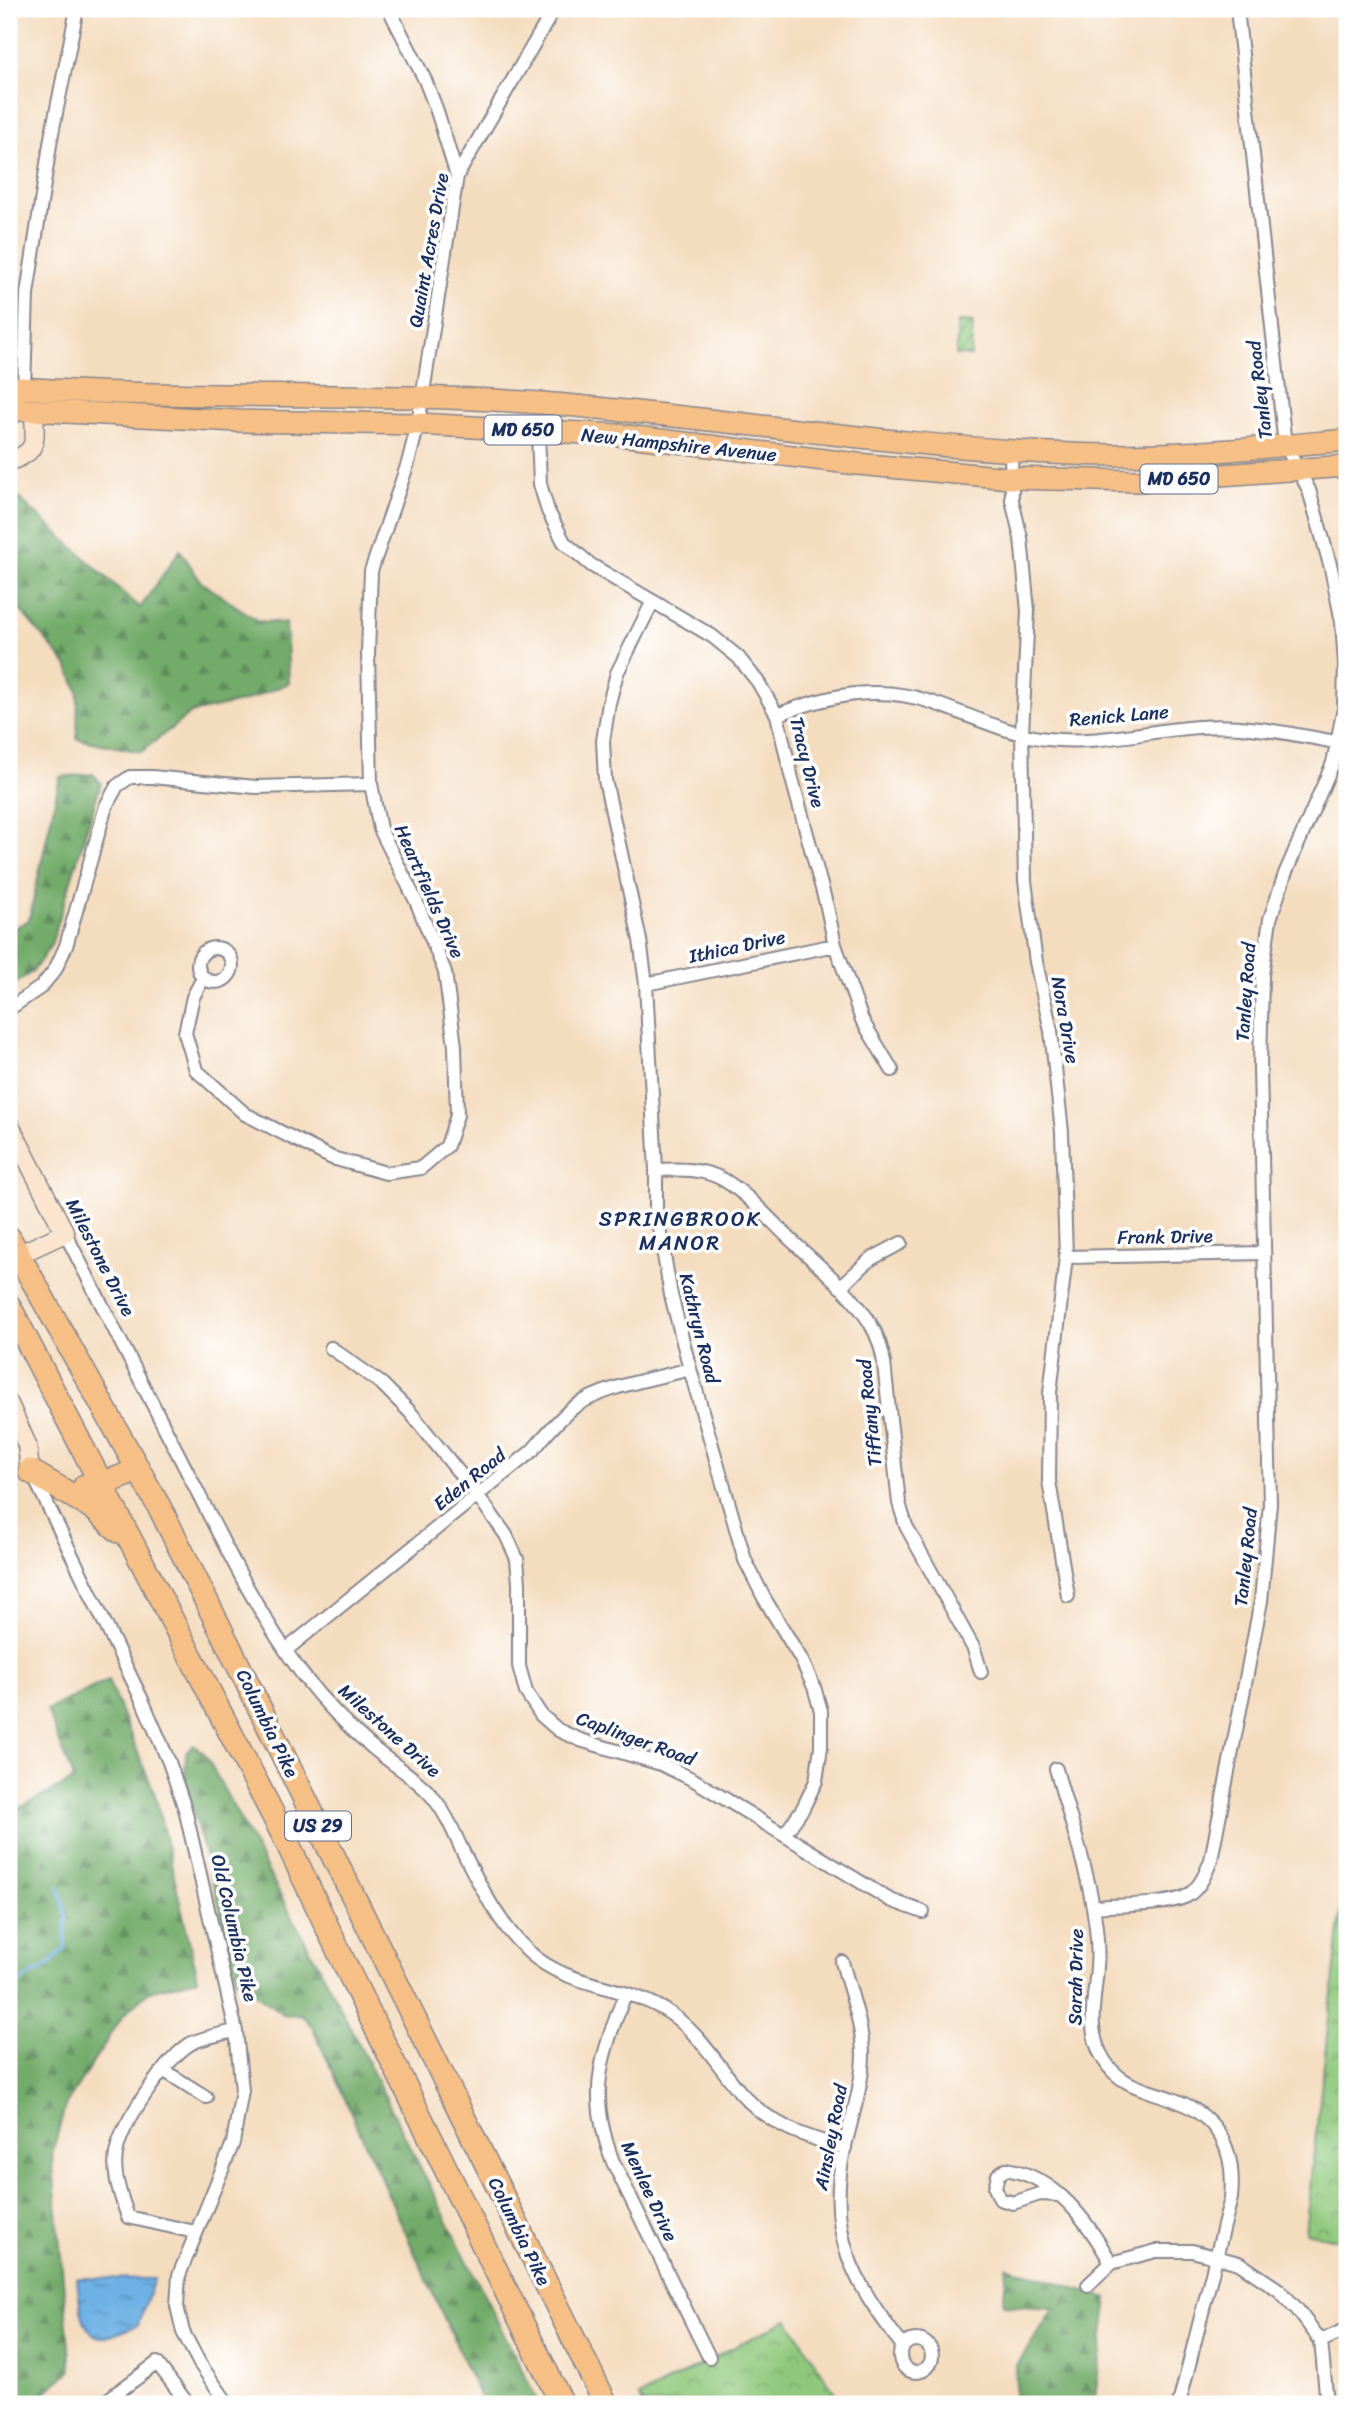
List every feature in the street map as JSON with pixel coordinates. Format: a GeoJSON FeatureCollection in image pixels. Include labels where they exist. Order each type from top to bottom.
{"type":"FeatureCollection","features":[{"type":"Feature","properties":{"kind":"highway","name":"Columbia Pike"},"geometry":{"type":"LineString","coordinates":[[12,1250],[162,1512],[606,2404]]}},
{"type":"Feature","properties":{"kind":"highway","name":"Columbia Pike"},"geometry":{"type":"LineString","coordinates":[[9,1306],[285,1838],[376,2029],[562,2404]]}},
{"type":"Feature","properties":{"kind":"highway"},"geometry":{"type":"LineString","coordinates":[[39,1475],[83,1486],[100,1484],[127,1475],[138,1468]]}},
{"type":"Feature","properties":{"kind":"highway"},"geometry":{"type":"LineString","coordinates":[[39,1475],[93,1508],[132,1542]]}},
{"type":"Feature","properties":{"kind":"main road","name":"New Hampshire Avenue"},"geometry":{"type":"LineString","coordinates":[[16,402],[93,399],[101,391],[422,397],[540,403],[706,418],[896,442],[1011,451],[1122,454],[1347,440]]}},
{"type":"Feature","properties":{"kind":"main road","name":"New Hampshire Avenue"},"geometry":{"type":"LineString","coordinates":[[16,402],[238,421],[418,425],[619,435],[857,464],[1010,478],[1137,481],[1347,466]]}},
{"type":"Feature","properties":{"kind":"main road"},"geometry":{"type":"LineString","coordinates":[[703,444],[706,418]]}},
{"type":"Feature","properties":{"kind":"street"},"geometry":{"type":"LineString","coordinates":[[9,461],[25,456],[33,445],[16,402],[27,293],[51,138],[77,9]]}},
{"type":"Feature","properties":{"kind":"street"},"geometry":{"type":"LineString","coordinates":[[389,9],[425,80],[457,176]]}},
{"type":"Feature","properties":{"kind":"street","name":"Quaint Acres Drive"},"geometry":{"type":"LineString","coordinates":[[422,397],[457,176],[554,9]]}},
{"type":"Feature","properties":{"kind":"street","name":"Tanley Road"},"geometry":{"type":"LineString","coordinates":[[1094,1907],[1171,1901],[1188,1895],[1203,1881],[1212,1860],[1261,1601],[1270,1504],[1260,1068],[1262,975],[1270,919],[1281,885],[1342,743],[1342,622],[1331,568],[1309,490],[1285,445],[1237,9]]}},
{"type":"Feature","properties":{"kind":"street","name":"Heartfields Drive"},"geometry":{"type":"LineString","coordinates":[[203,978],[193,997],[185,1033],[192,1058],[196,1070],[245,1114],[332,1158],[386,1173],[421,1168],[447,1146],[457,1115],[455,1046],[445,972],[416,901],[380,830],[371,784],[368,653],[371,571],[408,463],[422,397]]}},
{"type":"Feature","properties":{"kind":"street","name":"Tracy Drive"},"geometry":{"type":"LineString","coordinates":[[538,431],[540,484],[548,511],[564,542],[592,565],[652,603],[712,636],[738,657],[758,682],[777,715],[835,945],[862,1020],[892,1070]]}},
{"type":"Feature","properties":{"kind":"street","name":"Nora Drive"},"geometry":{"type":"LineString","coordinates":[[1011,451],[1012,500],[1021,538],[1028,611],[1022,733],[1025,881],[1036,962],[1051,1031],[1062,1132],[1066,1257],[1050,1392],[1049,1481],[1068,1596]]}},
{"type":"Feature","properties":{"kind":"street","name":"Kathryn Road"},"geometry":{"type":"LineString","coordinates":[[652,603],[617,673],[609,703],[603,740],[605,780],[640,940],[646,984],[656,1210],[661,1248],[690,1369],[746,1560],[764,1598],[801,1659],[821,1711],[821,1746],[816,1781],[803,1808],[785,1834]]}},
{"type":"Feature","properties":{"kind":"street","name":"Renick Lane"},"geometry":{"type":"LineString","coordinates":[[777,715],[801,706],[856,693],[883,691],[932,702],[997,727],[1047,738],[1104,739],[1226,726],[1261,729],[1342,743]]}},
{"type":"Feature","properties":{"kind":"street"},"geometry":{"type":"LineString","coordinates":[[9,1009],[41,987],[55,970],[66,946],[106,806],[117,786],[130,777],[256,787],[371,784]]}},
{"type":"Feature","properties":{"kind":"street","name":"Ithica Drive"},"geometry":{"type":"LineString","coordinates":[[646,984],[835,945]]}},
{"type":"Feature","properties":{"kind":"street","name":"Milestone Drive"},"geometry":{"type":"LineString","coordinates":[[9,1124],[232,1560],[263,1615],[322,1697],[371,1746],[431,1794],[511,1935],[531,1955],[552,1969],[576,1980],[649,2001],[672,2014],[701,2039],[758,2110],[779,2125],[806,2137],[845,2148]]}},
{"type":"Feature","properties":{"kind":"street","name":"Tiffany Road"},"geometry":{"type":"LineString","coordinates":[[656,1170],[685,1169],[707,1173],[724,1180],[752,1201],[840,1287],[869,1321],[880,1342],[899,1503],[906,1526],[974,1649],[981,1672]]}},
{"type":"Feature","properties":{"kind":"street"},"geometry":{"type":"LineString","coordinates":[[12,1250],[65,1233]]}},
{"type":"Feature","properties":{"kind":"street"},"geometry":{"type":"LineString","coordinates":[[840,1287],[871,1259],[901,1243]]}},
{"type":"Feature","properties":{"kind":"street","name":"Frank Drive"},"geometry":{"type":"LineString","coordinates":[[1066,1257],[1264,1253]]}},
{"type":"Feature","properties":{"kind":"street","name":"Caplinger Road"},"geometry":{"type":"LineString","coordinates":[[331,1348],[382,1384],[410,1412],[506,1535],[517,1559],[519,1666],[526,1692],[541,1715],[558,1730],[580,1740],[661,1765],[694,1780],[890,1900],[923,1912]]}},
{"type":"Feature","properties":{"kind":"street","name":"Eden Road"},"geometry":{"type":"LineString","coordinates":[[286,1650],[532,1451],[558,1420],[576,1406],[601,1393],[690,1369]]}},
{"type":"Feature","properties":{"kind":"street","name":"Old Columbia Pike"},"geometry":{"type":"LineString","coordinates":[[9,1404],[39,1475],[46,1499],[169,1762],[185,1809],[236,2031],[242,2078],[233,2143],[179,2275],[177,2306],[183,2332],[200,2364],[228,2404]]}},
{"type":"Feature","properties":{"kind":"street","name":"Old Columbia Pike"},"geometry":{"type":"LineString","coordinates":[[9,1434],[39,1475]]}},
{"type":"Feature","properties":{"kind":"street","name":"Sarah Drive"},"geometry":{"type":"LineString","coordinates":[[1056,1769],[1094,1907],[1098,1957],[1091,2022],[1095,2043],[1114,2074],[1128,2084],[1172,2099],[1204,2116],[1225,2141],[1231,2159],[1231,2198],[1179,2404]]}},
{"type":"Feature","properties":{"kind":"street","name":"Ainsley Road"},"geometry":{"type":"LineString","coordinates":[[842,1962],[863,2054],[860,2084],[845,2148],[837,2199],[841,2234],[860,2284],[873,2306],[904,2346]]}},
{"type":"Feature","properties":{"kind":"street","name":"Menlee Drive"},"geometry":{"type":"LineString","coordinates":[[625,1994],[607,2041],[599,2075],[598,2107],[603,2134],[613,2162],[709,2357]]}},
{"type":"Feature","properties":{"kind":"street"},"geometry":{"type":"LineString","coordinates":[[195,2232],[128,2217],[117,2186],[116,2150],[129,2119],[163,2070],[190,2044],[236,2031]]}},
{"type":"Feature","properties":{"kind":"street"},"geometry":{"type":"LineString","coordinates":[[163,2070],[206,2097]]}},
{"type":"Feature","properties":{"kind":"street"},"geometry":{"type":"LineString","coordinates":[[1058,2195],[1075,2208],[1091,2227],[1111,2263]]}},
{"type":"Feature","properties":{"kind":"street"},"geometry":{"type":"LineString","coordinates":[[1088,2285],[1111,2263],[1156,2251],[1192,2251],[1239,2263],[1279,2290],[1321,2341],[1327,2404]]}},
{"type":"Feature","properties":{"kind":"street"},"geometry":{"type":"LineString","coordinates":[[1321,2341],[1347,2329]]}},
{"type":"Feature","properties":{"kind":"street"},"geometry":{"type":"LineString","coordinates":[[102,2404],[157,2363],[188,2404]]}},
{"type":"Feature","properties":{"kind":"green space"},"geometry":{"type":"Polygon","coordinates":[[[958,322],[973,323],[971,356],[956,355],[958,322]]]}},
{"type":"Feature","properties":{"kind":"green space"},"geometry":{"type":"Polygon","coordinates":[[[9,494],[20,499],[140,608],[180,550],[201,582],[258,621],[286,623],[289,683],[245,701],[191,713],[141,752],[77,739],[78,691],[67,665],[9,597],[9,494]]]}},
{"type":"Feature","properties":{"kind":"green space"},"geometry":{"type":"Polygon","coordinates":[[[93,774],[101,783],[51,945],[33,971],[9,988],[9,931],[29,920],[60,777],[93,774]]]}},
{"type":"Feature","properties":{"kind":"green space"},"geometry":{"type":"Polygon","coordinates":[[[108,1680],[155,1794],[198,1979],[149,1991],[124,2014],[65,2106],[52,2154],[71,2371],[31,2404],[9,2404],[9,1813],[74,1780],[47,1710],[108,1680]]]}},
{"type":"Feature","properties":{"kind":"green space"},"geometry":{"type":"Polygon","coordinates":[[[193,1745],[205,1754],[333,1993],[539,2404],[483,2404],[313,2028],[301,2014],[285,2015],[236,1980],[226,1930],[185,1782],[186,1753],[193,1745]]]}},
{"type":"Feature","properties":{"kind":"green space"},"geometry":{"type":"Polygon","coordinates":[[[1347,1859],[1347,2242],[1305,2232],[1347,1859]]]}},
{"type":"Feature","properties":{"kind":"green space"},"geometry":{"type":"Polygon","coordinates":[[[1007,2267],[1108,2298],[1094,2404],[1015,2404],[1016,2367],[1054,2308],[1003,2305],[1007,2267]]]}},
{"type":"Feature","properties":{"kind":"green space"},"geometry":{"type":"Polygon","coordinates":[[[788,2319],[842,2404],[643,2404],[639,2397],[788,2319]]]}},
{"type":"Feature","properties":{"kind":"water"},"geometry":{"type":"Polygon","coordinates":[[[77,2278],[154,2279],[138,2325],[106,2337],[91,2332],[82,2315],[77,2278]]]}},
{"type":"Feature","properties":{"kind":"waterway"},"geometry":{"type":"LineString","coordinates":[[9,2001],[17,1984],[47,1966],[65,1949],[66,1917],[59,1886]]}},
{"type":"Feature","properties":{"kind":"district","name":"SPRINGBROOK MANOR"},"geometry":{"type":"Point","coordinates":[680,1231]}}]}
